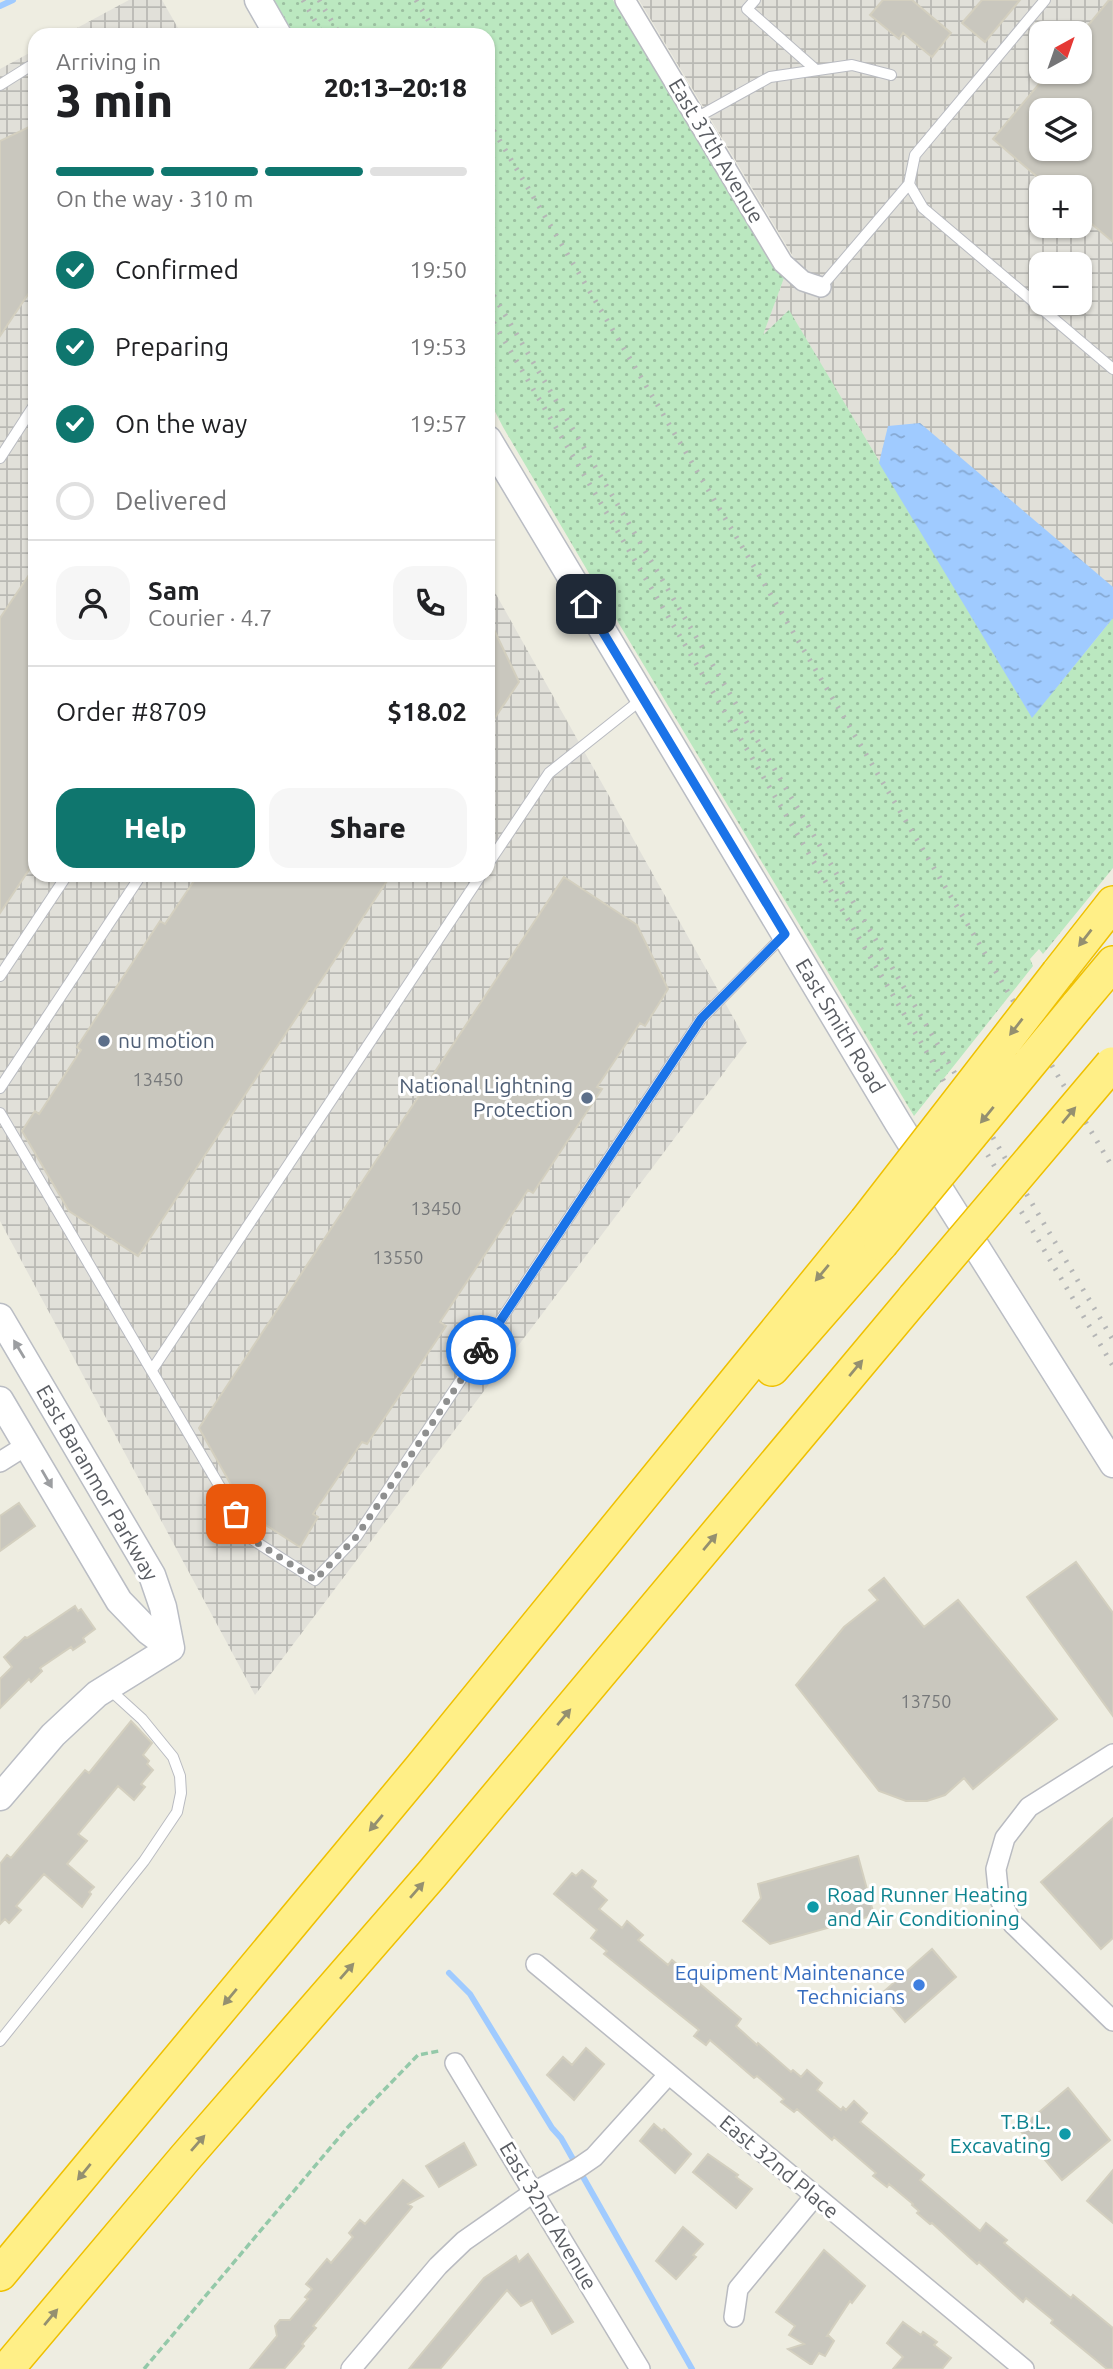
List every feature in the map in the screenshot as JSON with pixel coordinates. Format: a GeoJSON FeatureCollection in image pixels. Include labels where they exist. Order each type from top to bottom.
{"type":"FeatureCollection","features":[{"type":"Feature","properties":{"kind":"highway"},"geometry":{"type":"LineString","coordinates":[[874,1233],[1058,973],[1113,902]]}},
{"type":"Feature","properties":{"kind":"highway"},"geometry":{"type":"LineString","coordinates":[[0,2274],[419,1770],[874,1233],[1113,964]]}},
{"type":"Feature","properties":{"kind":"highway"},"geometry":{"type":"LineString","coordinates":[[7,2369],[185,2158],[432,1874],[1113,1063]]}},
{"type":"Feature","properties":{"kind":"street"},"geometry":{"type":"LineString","coordinates":[[258,0],[274,28]]}},
{"type":"Feature","properties":{"kind":"street","name":"East 37th Avenue"},"geometry":{"type":"LineString","coordinates":[[625,0],[783,263],[803,281],[821,287]]}},
{"type":"Feature","properties":{"kind":"street","name":"East Smith Road"},"geometry":{"type":"LineString","coordinates":[[495,451],[898,1123],[1113,1464]]}},
{"type":"Feature","properties":{"kind":"street","name":"East Baranmor Parkway"},"geometry":{"type":"LineString","coordinates":[[0,1317],[152,1575],[163,1607],[171,1648]]}},
{"type":"Feature","properties":{"kind":"street","name":"East Baranmor Parkway"},"geometry":{"type":"LineString","coordinates":[[0,1399],[118,1601],[148,1631],[171,1648]]}},
{"type":"Feature","properties":{"kind":"street"},"geometry":{"type":"LineString","coordinates":[[0,1462],[27,1445]]}},
{"type":"Feature","properties":{"kind":"street"},"geometry":{"type":"LineString","coordinates":[[0,1797],[53,1735],[107,1687],[171,1648]]}},
{"type":"Feature","properties":{"kind":"street"},"geometry":{"type":"LineString","coordinates":[[1113,1754],[1029,1807],[1005,1838],[996,1869],[999,1898],[1013,1924],[1113,2021]]}},
{"type":"Feature","properties":{"kind":"street","name":"East 32nd Place"},"geometry":{"type":"LineString","coordinates":[[536,1964],[1017,2367]]}},
{"type":"Feature","properties":{"kind":"street","name":"East 32nd Avenue"},"geometry":{"type":"LineString","coordinates":[[455,2063],[640,2369]]}},
{"type":"Feature","properties":{"kind":"street"},"geometry":{"type":"LineString","coordinates":[[351,2369],[438,2266],[464,2241],[534,2192],[574,2171],[612,2139],[668,2075]]}},
{"type":"Feature","properties":{"kind":"street"},"geometry":{"type":"LineString","coordinates":[[734,2317],[738,2289],[814,2197]]}},
{"type":"Feature","properties":{"kind":"lane"},"geometry":{"type":"LineString","coordinates":[[755,0],[747,9],[816,70]]}},
{"type":"Feature","properties":{"kind":"lane"},"geometry":{"type":"LineString","coordinates":[[821,287],[909,184],[915,155],[1045,0]]}},
{"type":"Feature","properties":{"kind":"lane"},"geometry":{"type":"LineString","coordinates":[[696,118],[770,77],[852,65],[891,75]]}},
{"type":"Feature","properties":{"kind":"lane"},"geometry":{"type":"LineString","coordinates":[[0,85],[28,67]]}},
{"type":"Feature","properties":{"kind":"lane"},"geometry":{"type":"LineString","coordinates":[[909,184],[923,208],[1113,369]]}},
{"type":"Feature","properties":{"kind":"lane"},"geometry":{"type":"LineString","coordinates":[[0,458],[28,415]]}},
{"type":"Feature","properties":{"kind":"lane"},"geometry":{"type":"LineString","coordinates":[[495,854],[549,774],[643,699]]}},
{"type":"Feature","properties":{"kind":"lane"},"geometry":{"type":"LineString","coordinates":[[0,976],[62,882]]}},
{"type":"Feature","properties":{"kind":"lane"},"geometry":{"type":"LineString","coordinates":[[0,1087],[136,882]]}},
{"type":"Feature","properties":{"kind":"lane"},"geometry":{"type":"LineString","coordinates":[[152,1370],[476,882]]}},
{"type":"Feature","properties":{"kind":"lane"},"geometry":{"type":"LineString","coordinates":[[0,1113],[250,1538],[315,1580],[357,1536],[701,1019],[785,934]]}},
{"type":"Feature","properties":{"kind":"lane"},"geometry":{"type":"LineString","coordinates":[[0,2040],[144,1861],[177,1812],[181,1793],[180,1776],[173,1757],[160,1738],[107,1687]]}},
{"type":"Feature","properties":{"kind":"path"},"geometry":{"type":"LineString","coordinates":[[144,2369],[347,2128],[418,2055],[446,2049],[455,2063]]}},
{"type":"Feature","properties":{"kind":"shaded area"},"geometry":{"type":"Polygon","coordinates":[[[129,0],[162,0],[178,28],[77,28],[129,0]]]}},
{"type":"Feature","properties":{"kind":"shaded area"},"geometry":{"type":"Polygon","coordinates":[[[639,0],[1113,0],[1113,636],[905,504],[789,311],[762,337],[794,258],[639,0]]]}},
{"type":"Feature","properties":{"kind":"shaded area"},"geometry":{"type":"Polygon","coordinates":[[[28,54],[28,882],[495,882],[495,592],[747,1042],[255,1695],[0,1221],[0,69],[28,54]]]}},
{"type":"Feature","properties":{"kind":"green space"},"geometry":{"type":"Polygon","coordinates":[[[272,0],[613,0],[784,278],[763,335],[789,310],[1032,717],[1113,618],[1113,868],[1043,954],[1039,949],[1030,959],[1033,966],[914,1116],[495,412],[495,28],[289,28],[272,0]]]}},
{"type":"Feature","properties":{"kind":"water"},"geometry":{"type":"Polygon","coordinates":[[[920,423],[1113,587],[1113,618],[1032,718],[879,463],[888,426],[920,423]]]}},
{"type":"Feature","properties":{"kind":"building"},"geometry":{"type":"Polygon","coordinates":[[[883,0],[912,0],[951,33],[932,57],[903,33],[899,39],[870,15],[883,0]]]}},
{"type":"Feature","properties":{"kind":"building"},"geometry":{"type":"Polygon","coordinates":[[[982,0],[1020,0],[985,42],[962,23],[982,0]]]}},
{"type":"Feature","properties":{"kind":"building"},"geometry":{"type":"Polygon","coordinates":[[[1109,0],[1113,0],[1113,242],[1092,224],[1092,175],[1035,175],[993,139],[1039,84],[1092,84],[1092,21],[1109,0]]]}},
{"type":"Feature","properties":{"kind":"building"},"geometry":{"type":"Polygon","coordinates":[[[28,127],[28,294],[0,336],[0,141],[28,127]]]}},
{"type":"Feature","properties":{"kind":"building"},"geometry":{"type":"Polygon","coordinates":[[[28,576],[28,871],[0,913],[0,618],[28,576]]]}},
{"type":"Feature","properties":{"kind":"building"},"geometry":{"type":"Polygon","coordinates":[[[495,632],[519,682],[495,718],[495,632]]]}},
{"type":"Feature","properties":{"kind":"building"},"geometry":{"type":"Polygon","coordinates":[[[564,877],[637,925],[668,989],[645,1026],[640,1023],[597,1087],[602,1089],[533,1193],[528,1190],[440,1322],[446,1326],[367,1444],[362,1442],[313,1514],[318,1517],[300,1547],[247,1513],[199,1428],[564,877]]]}},
{"type":"Feature","properties":{"kind":"building"},"geometry":{"type":"Polygon","coordinates":[[[193,882],[386,882],[138,1256],[69,1211],[22,1131],[35,1111],[39,1114],[81,1050],[77,1047],[160,921],[165,924],[193,882]]]}},
{"type":"Feature","properties":{"kind":"building"},"geometry":{"type":"Polygon","coordinates":[[[19,1503],[35,1526],[0,1551],[0,1516],[19,1503]]]}},
{"type":"Feature","properties":{"kind":"building"},"geometry":{"type":"Polygon","coordinates":[[[1076,1562],[1113,1613],[1113,1716],[1027,1597],[1076,1562]]]}},
{"type":"Feature","properties":{"kind":"building"},"geometry":{"type":"Polygon","coordinates":[[[884,1578],[924,1627],[958,1600],[1057,1719],[973,1789],[964,1778],[945,1795],[927,1801],[906,1801],[879,1791],[796,1685],[844,1627],[878,1600],[869,1590],[884,1578]]]}},
{"type":"Feature","properties":{"kind":"building"},"geometry":{"type":"Polygon","coordinates":[[[75,1606],[78,1611],[81,1609],[95,1629],[83,1638],[85,1642],[73,1650],[71,1647],[40,1668],[42,1671],[31,1682],[29,1679],[0,1708],[0,1679],[12,1667],[4,1657],[25,1637],[75,1606]]]}},
{"type":"Feature","properties":{"kind":"building"},"geometry":{"type":"Polygon","coordinates":[[[131,1721],[152,1743],[143,1755],[153,1770],[141,1784],[145,1787],[134,1800],[118,1786],[78,1834],[87,1841],[67,1864],[94,1887],[89,1892],[91,1894],[82,1907],[44,1874],[16,1906],[21,1910],[9,1923],[5,1919],[0,1924],[0,1864],[7,1855],[11,1858],[85,1770],[89,1773],[131,1721]]]}},
{"type":"Feature","properties":{"kind":"building"},"geometry":{"type":"Polygon","coordinates":[[[1113,1818],[1113,1938],[1101,1949],[1041,1882],[1113,1818]]]}},
{"type":"Feature","properties":{"kind":"building","name":"Road Runner Heating and Air Conditioning"},"geometry":{"type":"Polygon","coordinates":[[[858,1856],[874,1915],[770,1944],[743,1921],[761,1898],[758,1884],[858,1856]]]}},
{"type":"Feature","properties":{"kind":"building"},"geometry":{"type":"Polygon","coordinates":[[[582,1870],[596,1881],[592,1887],[607,1900],[599,1909],[622,1928],[627,1921],[643,1935],[638,1940],[668,1965],[672,1960],[741,2019],[736,2026],[791,2072],[793,2070],[801,2077],[807,2070],[822,2083],[817,2090],[841,2110],[843,2107],[846,2110],[854,2101],[867,2113],[860,2122],[924,2175],[920,2180],[980,2231],[986,2223],[1007,2240],[1004,2243],[1071,2298],[1073,2295],[1113,2328],[1113,2369],[1107,2369],[1051,2323],[1053,2320],[1026,2298],[1023,2302],[979,2262],[977,2264],[917,2213],[919,2211],[913,2204],[889,2184],[887,2187],[873,2176],[876,2173],[834,2137],[832,2140],[797,2109],[794,2112],[781,2102],[784,2099],[757,2076],[754,2078],[710,2040],[706,2045],[694,2036],[699,2030],[604,1954],[607,1951],[591,1938],[597,1930],[554,1894],[572,1873],[576,1876],[582,1870]]]}},
{"type":"Feature","properties":{"kind":"building","name":"Equipment Maintenance Technicians"},"geometry":{"type":"Polygon","coordinates":[[[932,1949],[956,1977],[905,2022],[881,1994],[932,1949]]]}},
{"type":"Feature","properties":{"kind":"building"},"geometry":{"type":"Polygon","coordinates":[[[586,2048],[604,2064],[574,2100],[547,2075],[563,2057],[572,2065],[586,2048]]]}},
{"type":"Feature","properties":{"kind":"building","name":"T.B.L. Excavating"},"geometry":{"type":"Polygon","coordinates":[[[1068,2088],[1110,2140],[1062,2180],[1019,2129],[1068,2088]]]}},
{"type":"Feature","properties":{"kind":"building"},"geometry":{"type":"Polygon","coordinates":[[[654,2124],[662,2131],[664,2129],[691,2154],[675,2173],[640,2141],[654,2124]]]}},
{"type":"Feature","properties":{"kind":"building"},"geometry":{"type":"Polygon","coordinates":[[[464,2143],[476,2165],[439,2187],[426,2166],[464,2143]]]}},
{"type":"Feature","properties":{"kind":"building"},"geometry":{"type":"Polygon","coordinates":[[[708,2154],[738,2175],[736,2177],[752,2189],[736,2208],[693,2172],[708,2154]]]}},
{"type":"Feature","properties":{"kind":"building"},"geometry":{"type":"Polygon","coordinates":[[[1113,2170],[1113,2223],[1087,2201],[1113,2170]]]}},
{"type":"Feature","properties":{"kind":"building"},"geometry":{"type":"Polygon","coordinates":[[[403,2180],[423,2196],[408,2204],[412,2207],[313,2326],[316,2328],[302,2344],[304,2346],[284,2369],[250,2369],[277,2336],[275,2326],[280,2320],[290,2320],[308,2299],[305,2297],[312,2289],[306,2284],[327,2259],[331,2263],[353,2237],[349,2233],[360,2220],[365,2224],[403,2180]]]}},
{"type":"Feature","properties":{"kind":"building"},"geometry":{"type":"Polygon","coordinates":[[[683,2227],[703,2244],[693,2255],[696,2257],[676,2279],[656,2261],[683,2227]]]}},
{"type":"Feature","properties":{"kind":"building"},"geometry":{"type":"Polygon","coordinates":[[[824,2250],[865,2286],[852,2303],[850,2301],[827,2336],[834,2341],[825,2356],[819,2353],[810,2364],[788,2349],[804,2344],[789,2335],[795,2326],[776,2312],[824,2250]]]}},
{"type":"Feature","properties":{"kind":"building"},"geometry":{"type":"Polygon","coordinates":[[[528,2254],[573,2322],[552,2334],[532,2300],[521,2306],[507,2290],[440,2369],[409,2369],[484,2278],[516,2256],[519,2262],[528,2254]]]}},
{"type":"Feature","properties":{"kind":"building"},"geometry":{"type":"Polygon","coordinates":[[[903,2322],[937,2342],[934,2345],[951,2358],[942,2369],[893,2369],[903,2357],[887,2343],[903,2322]]]}},
{"type":"Feature","properties":{"kind":"waterway"},"geometry":{"type":"LineString","coordinates":[[0,6],[13,0]]}},
{"type":"Feature","properties":{"kind":"waterway"},"geometry":{"type":"LineString","coordinates":[[449,1973],[470,1994],[552,2128],[561,2138],[692,2369]]}},
{"type":"Feature","properties":{"kind":"railway"},"geometry":{"type":"LineString","coordinates":[[303,0],[319,28]]}},
{"type":"Feature","properties":{"kind":"railway"},"geometry":{"type":"LineString","coordinates":[[319,0],[336,28]]}},
{"type":"Feature","properties":{"kind":"railway"},"geometry":{"type":"LineString","coordinates":[[416,0],[433,28]]}},
{"type":"Feature","properties":{"kind":"railway"},"geometry":{"type":"LineString","coordinates":[[495,133],[1113,1168]]}},
{"type":"Feature","properties":{"kind":"railway"},"geometry":{"type":"LineString","coordinates":[[495,298],[1113,1340]]}},
{"type":"Feature","properties":{"kind":"railway"},"geometry":{"type":"LineString","coordinates":[[495,325],[1113,1366]]}},
{"type":"Feature","properties":{"kind":"way so far"},"geometry":{"type":"LineString","coordinates":[[236,1514],[250,1538],[315,1580],[357,1536],[481,1350]]}},
{"type":"Feature","properties":{"kind":"place","name":"nu motion"},"geometry":{"type":"Point","coordinates":[104,1041]}},
{"type":"Feature","properties":{"kind":"place","name":"National Lightning Protection"},"geometry":{"type":"Point","coordinates":[587,1098]}},
{"type":"Feature","properties":{"kind":"place","name":"Road Runner Heating and Air Conditioning"},"geometry":{"type":"Point","coordinates":[813,1907]}},
{"type":"Feature","properties":{"kind":"place","name":"Equipment Maintenance Technicians"},"geometry":{"type":"Point","coordinates":[919,1985]}},
{"type":"Feature","properties":{"kind":"place","name":"T.B.L. Excavating"},"geometry":{"type":"Point","coordinates":[1065,2134]}},
{"type":"Feature","properties":{"kind":"route"},"geometry":{"type":"LineString","coordinates":[[481,1350],[701,1019],[785,934],[586,604]]}}]}
